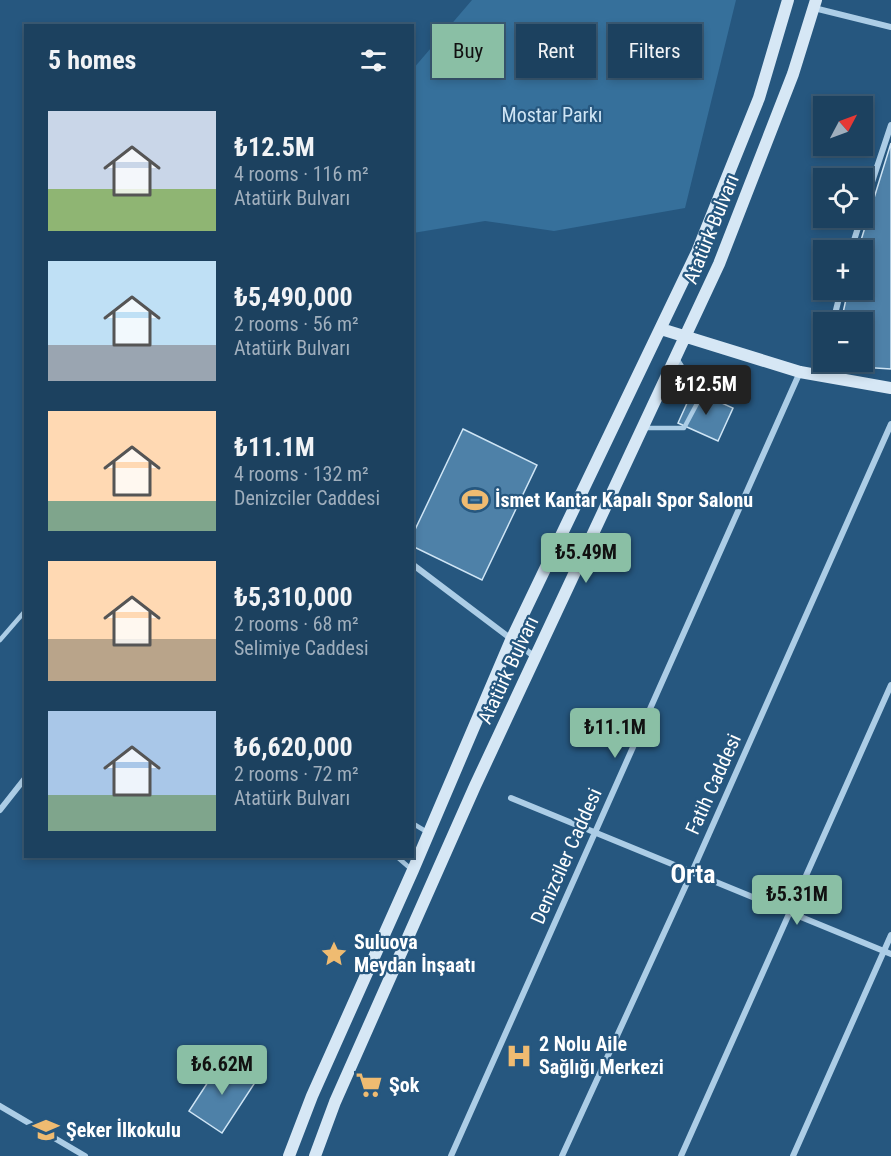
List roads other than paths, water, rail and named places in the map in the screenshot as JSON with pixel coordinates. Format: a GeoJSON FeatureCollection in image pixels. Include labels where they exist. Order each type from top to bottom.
{"type":"FeatureCollection","features":[{"type":"Feature","properties":{"kind":"main road","name":"Atatürk Bulvarı"},"geometry":{"type":"LineString","coordinates":[[289,1156],[312,1096],[429,834],[511,640],[697,252],[759,98],[788,0]]}},
{"type":"Feature","properties":{"kind":"main road","name":"Atatürk Bulvarı"},"geometry":{"type":"LineString","coordinates":[[315,1156],[340,1091],[475,786],[723,254],[793,74],[815,4]]}},
{"type":"Feature","properties":{"kind":"main road"},"geometry":{"type":"LineString","coordinates":[[661,329],[800,372],[891,388]]}},
{"type":"Feature","properties":{"kind":"street"},"geometry":{"type":"LineString","coordinates":[[815,4],[891,27]]}},
{"type":"Feature","properties":{"kind":"street"},"geometry":{"type":"LineString","coordinates":[[873,179],[891,125]]}},
{"type":"Feature","properties":{"kind":"street","name":"Denizciler Caddesi"},"geometry":{"type":"LineString","coordinates":[[451,1156],[800,372]]}},
{"type":"Feature","properties":{"kind":"street","name":"Fatih Caddesi"},"geometry":{"type":"LineString","coordinates":[[562,1156],[692,873],[891,424]]}},
{"type":"Feature","properties":{"kind":"street"},"geometry":{"type":"LineString","coordinates":[[414,566],[535,657]]}},
{"type":"Feature","properties":{"kind":"street"},"geometry":{"type":"LineString","coordinates":[[681,1156],[891,685]]}},
{"type":"Feature","properties":{"kind":"street"},"geometry":{"type":"LineString","coordinates":[[0,810],[24,780]]}},
{"type":"Feature","properties":{"kind":"street"},"geometry":{"type":"LineString","coordinates":[[511,798],[891,954]]}},
{"type":"Feature","properties":{"kind":"street"},"geometry":{"type":"LineString","coordinates":[[793,1156],[891,935]]}},
{"type":"Feature","properties":{"kind":"street"},"geometry":{"type":"LineString","coordinates":[[0,1106],[85,1156]]}},
{"type":"Feature","properties":{"kind":"lane"},"geometry":{"type":"LineString","coordinates":[[643,428],[684,428],[701,396],[676,357]]}},
{"type":"Feature","properties":{"kind":"lane"},"geometry":{"type":"LineString","coordinates":[[0,640],[24,612]]}},
{"type":"Feature","properties":{"kind":"lane"},"geometry":{"type":"LineString","coordinates":[[414,824],[429,834]]}},
{"type":"Feature","properties":{"kind":"lane"},"geometry":{"type":"LineString","coordinates":[[398,858],[413,870]]}},
{"type":"Feature","properties":{"kind":"place","name":"İsmet Kantar Kapalı Spor Salonu"},"geometry":{"type":"Point","coordinates":[475,500]}},
{"type":"Feature","properties":{"kind":"place","name":"Suluova Meydan İnşaatı"},"geometry":{"type":"Point","coordinates":[334,954]}},
{"type":"Feature","properties":{"kind":"place","name":"2 Nolu Aile Sağlığı Merkezi"},"geometry":{"type":"Point","coordinates":[519,1056]}},
{"type":"Feature","properties":{"kind":"place","name":"Şok"},"geometry":{"type":"Point","coordinates":[369,1085]}},
{"type":"Feature","properties":{"kind":"place","name":"Şeker İlkokulu"},"geometry":{"type":"Point","coordinates":[46,1130]}},
{"type":"Feature","properties":{"kind":"district","name":"Orta"},"geometry":{"type":"Point","coordinates":[693,874]}},
{"type":"Feature","properties":{"kind":"park label","name":"Mostar Parkı"},"geometry":{"type":"Point","coordinates":[552,115]}}]}
